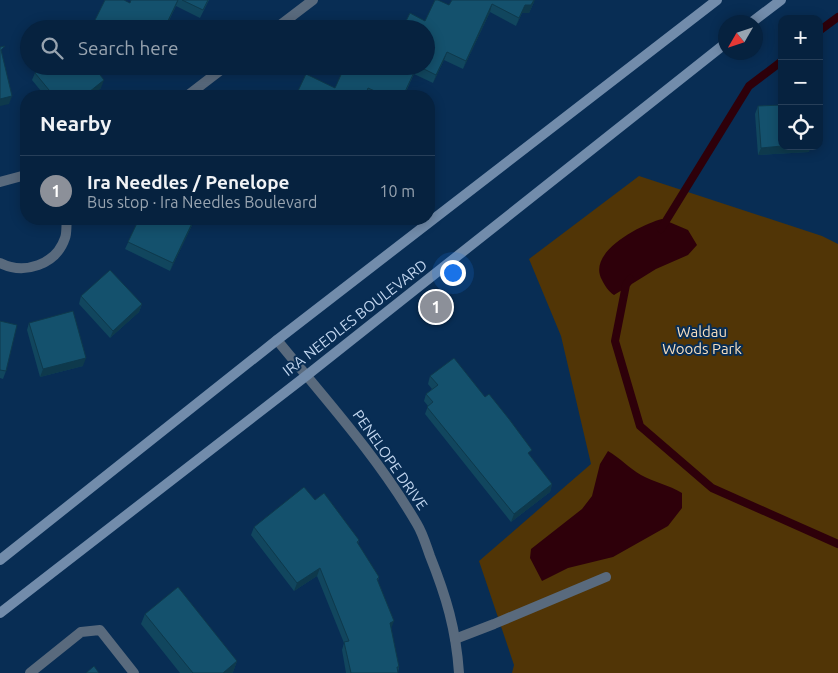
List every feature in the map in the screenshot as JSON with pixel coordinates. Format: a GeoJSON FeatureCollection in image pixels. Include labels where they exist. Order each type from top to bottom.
{"type":"FeatureCollection","features":[{"type":"Feature","properties":{"kind":"main road","name":"IRA NEEDLES BOULEVARD"},"geometry":{"type":"LineString","coordinates":[[435,218],[717,0]]}},
{"type":"Feature","properties":{"kind":"main road"},"geometry":{"type":"LineString","coordinates":[[761,15],[781,0]]}},
{"type":"Feature","properties":{"kind":"main road","name":"IRA NEEDLES BOULEVARD"},"geometry":{"type":"LineString","coordinates":[[0,613],[306,376],[718,49]]}},
{"type":"Feature","properties":{"kind":"main road","name":"IRA NEEDLES BOULEVARD"},"geometry":{"type":"LineString","coordinates":[[0,560],[277,340],[426,225]]}},
{"type":"Feature","properties":{"kind":"street"},"geometry":{"type":"LineString","coordinates":[[287,20],[313,0]]}},
{"type":"Feature","properties":{"kind":"street"},"geometry":{"type":"LineString","coordinates":[[195,90],[214,75]]}},
{"type":"Feature","properties":{"kind":"street"},"geometry":{"type":"LineString","coordinates":[[0,182],[20,177]]}},
{"type":"Feature","properties":{"kind":"street"},"geometry":{"type":"LineString","coordinates":[[0,263],[8,267],[27,269],[46,262],[56,254],[65,238],[66,225]]}},
{"type":"Feature","properties":{"kind":"street","name":"PENELOPE DRIVE"},"geometry":{"type":"LineString","coordinates":[[277,340],[331,403],[381,469],[418,526],[445,594],[456,638],[459,673]]}},
{"type":"Feature","properties":{"kind":"street"},"geometry":{"type":"LineString","coordinates":[[456,638],[606,577]]}},
{"type":"Feature","properties":{"kind":"street"},"geometry":{"type":"LineString","coordinates":[[30,673],[81,632],[100,630],[134,673]]}},
{"type":"Feature","properties":{"kind":"green space","name":"Waldau Woods Park"},"geometry":{"type":"Polygon","coordinates":[[[639,176],[822,236],[838,244],[838,673],[512,673],[514,665],[479,561],[591,464],[561,336],[529,259],[639,176]]]}},
{"type":"Feature","properties":{"kind":"shaded area"},"geometry":{"type":"Polygon","coordinates":[[[662,219],[688,230],[697,245],[688,255],[656,269],[614,295],[602,280],[599,270],[602,259],[618,241],[630,233],[662,219]]]}},
{"type":"Feature","properties":{"kind":"shaded area"},"geometry":{"type":"Polygon","coordinates":[[[608,451],[641,475],[682,493],[682,508],[668,526],[613,557],[568,568],[542,581],[530,558],[531,549],[582,509],[592,496],[600,464],[608,451]]]}},
{"type":"Feature","properties":{"kind":"building"},"geometry":{"type":"Polygon","coordinates":[[[105,0],[124,0],[130,3],[131,0],[178,0],[168,20],[95,20],[105,0]]]}},
{"type":"Feature","properties":{"kind":"building"},"geometry":{"type":"Polygon","coordinates":[[[182,0],[208,0],[203,10],[182,0]]]}},
{"type":"Feature","properties":{"kind":"building"},"geometry":{"type":"Polygon","coordinates":[[[435,0],[449,5],[452,0],[534,0],[531,5],[525,5],[519,18],[492,4],[466,61],[447,52],[436,75],[435,20],[425,20],[435,0]]]}},
{"type":"Feature","properties":{"kind":"building"},"geometry":{"type":"Polygon","coordinates":[[[410,13],[423,20],[406,20],[410,13]]]}},
{"type":"Feature","properties":{"kind":"building"},"geometry":{"type":"Polygon","coordinates":[[[5,46],[1,50],[12,96],[0,99],[0,47],[5,46]]]}},
{"type":"Feature","properties":{"kind":"building"},"geometry":{"type":"Polygon","coordinates":[[[37,75],[100,75],[104,80],[92,90],[49,90],[37,75]]]}},
{"type":"Feature","properties":{"kind":"building"},"geometry":{"type":"Polygon","coordinates":[[[306,75],[335,88],[341,75],[413,75],[406,90],[372,90],[368,88],[367,90],[298,90],[306,75]]]}},
{"type":"Feature","properties":{"kind":"building"},"geometry":{"type":"Polygon","coordinates":[[[778,105],[778,146],[761,148],[758,106],[778,105]]]}},
{"type":"Feature","properties":{"kind":"building"},"geometry":{"type":"Polygon","coordinates":[[[136,225],[191,225],[173,263],[128,242],[136,225]]]}},
{"type":"Feature","properties":{"kind":"building"},"geometry":{"type":"Polygon","coordinates":[[[110,270],[142,304],[113,331],[81,296],[110,270]]]}},
{"type":"Feature","properties":{"kind":"building"},"geometry":{"type":"Polygon","coordinates":[[[73,311],[86,358],[43,369],[29,323],[73,311]]]}},
{"type":"Feature","properties":{"kind":"building"},"geometry":{"type":"Polygon","coordinates":[[[0,321],[17,325],[6,371],[0,370],[0,321]]]}},
{"type":"Feature","properties":{"kind":"building"},"geometry":{"type":"Polygon","coordinates":[[[454,358],[485,397],[489,394],[509,419],[532,450],[528,453],[552,484],[514,514],[427,407],[433,402],[426,394],[438,385],[430,376],[454,358]]]}},
{"type":"Feature","properties":{"kind":"building"},"geometry":{"type":"Polygon","coordinates":[[[304,487],[315,500],[324,493],[359,540],[357,542],[379,577],[377,579],[394,621],[390,623],[399,667],[397,667],[398,673],[351,673],[344,642],[349,641],[320,568],[297,583],[254,527],[304,487]]]}},
{"type":"Feature","properties":{"kind":"building"},"geometry":{"type":"Polygon","coordinates":[[[178,587],[237,661],[223,673],[193,673],[145,614],[178,587]]]}},
{"type":"Feature","properties":{"kind":"building"},"geometry":{"type":"Polygon","coordinates":[[[94,666],[99,673],[86,673],[94,666]]]}},
{"type":"Feature","properties":{"kind":"waterway"},"geometry":{"type":"LineString","coordinates":[[823,28],[838,17]]}},
{"type":"Feature","properties":{"kind":"waterway"},"geometry":{"type":"LineString","coordinates":[[661,229],[749,86],[778,64]]}},
{"type":"Feature","properties":{"kind":"waterway"},"geometry":{"type":"LineString","coordinates":[[630,279],[626,285],[615,341],[640,426],[712,488],[838,544]]}},
{"type":"Feature","properties":{"kind":"place","name":"Ira Needles / Penelope"},"geometry":{"type":"Point","coordinates":[436,307]}}]}
